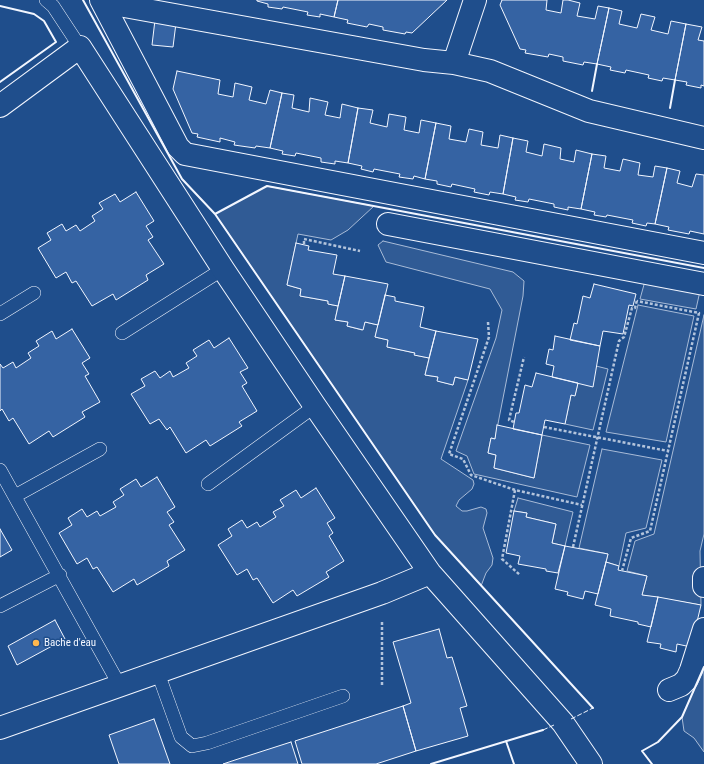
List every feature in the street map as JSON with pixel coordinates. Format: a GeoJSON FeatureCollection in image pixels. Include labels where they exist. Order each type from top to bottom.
{"type":"FeatureCollection","features":[{"type":"Feature","properties":{"kind":"street"},"geometry":{"type":"LineString","coordinates":[[454,63],[475,0]]}},
{"type":"Feature","properties":{"kind":"street"},"geometry":{"type":"LineString","coordinates":[[102,1],[424,60],[454,63],[490,71],[588,110],[704,138]]}},
{"type":"Feature","properties":{"kind":"street"},"geometry":{"type":"LineString","coordinates":[[102,1],[178,147],[185,154],[704,253]]}},
{"type":"Feature","properties":{"kind":"street"},"geometry":{"type":"LineString","coordinates":[[0,106],[80,47],[223,269],[430,573],[562,722],[591,764]]}},
{"type":"Feature","properties":{"kind":"street"},"geometry":{"type":"LineString","coordinates":[[388,224],[704,284]]}},
{"type":"Feature","properties":{"kind":"street"},"geometry":{"type":"LineString","coordinates":[[0,728],[382,593],[430,573]]}},
{"type":"Feature","properties":{"kind":"street"},"geometry":{"type":"LineString","coordinates":[[704,578],[704,586]]}},
{"type":"Feature","properties":{"kind":"street"},"geometry":{"type":"LineString","coordinates":[[669,690],[681,685],[692,670],[704,629]]}},
{"type":"Feature","properties":{"kind":"lane"},"geometry":{"type":"LineString","coordinates":[[49,2],[80,47]]}},
{"type":"Feature","properties":{"kind":"lane"},"geometry":{"type":"LineString","coordinates":[[122,332],[223,269]]}},
{"type":"Feature","properties":{"kind":"lane"},"geometry":{"type":"LineString","coordinates":[[0,314],[34,293]]}},
{"type":"Feature","properties":{"kind":"lane"},"geometry":{"type":"LineString","coordinates":[[208,484],[315,406]]}},
{"type":"Feature","properties":{"kind":"lane"},"geometry":{"type":"LineString","coordinates":[[15,496],[100,449]]}},
{"type":"Feature","properties":{"kind":"lane"},"geometry":{"type":"LineString","coordinates":[[0,470],[60,575],[120,686]]}},
{"type":"Feature","properties":{"kind":"lane"},"geometry":{"type":"LineString","coordinates":[[0,606],[60,575]]}},
{"type":"Feature","properties":{"kind":"lane"},"geometry":{"type":"LineString","coordinates":[[158,673],[181,737],[192,746],[207,743],[343,696]]}},
{"type":"Feature","properties":{"kind":"path"},"geometry":{"type":"LineString","coordinates":[[304,244],[304,239],[360,251]]}},
{"type":"Feature","properties":{"kind":"path"},"geometry":{"type":"LineString","coordinates":[[572,547],[619,341],[624,337],[632,308],[635,308],[645,273]]}},
{"type":"Feature","properties":{"kind":"path"},"geometry":{"type":"LineString","coordinates":[[622,571],[631,538],[650,531],[699,312],[637,301]]}},
{"type":"Feature","properties":{"kind":"path"},"geometry":{"type":"LineString","coordinates":[[488,322],[489,337],[449,454],[463,459],[471,475],[515,490],[582,505]]}},
{"type":"Feature","properties":{"kind":"path"},"geometry":{"type":"LineString","coordinates":[[514,422],[509,420],[524,357]]}},
{"type":"Feature","properties":{"kind":"path"},"geometry":{"type":"LineString","coordinates":[[544,427],[668,451]]}},
{"type":"Feature","properties":{"kind":"path"},"geometry":{"type":"LineString","coordinates":[[515,490],[502,559],[520,575]]}},
{"type":"Feature","properties":{"kind":"path"},"geometry":{"type":"LineString","coordinates":[[382,593],[382,687]]}},
{"type":"Feature","properties":{"kind":"shaded area"},"geometry":{"type":"Polygon","coordinates":[[[267,186],[374,206],[348,230],[331,240],[298,234],[287,285],[301,289],[300,296],[328,301],[328,304],[338,306],[335,320],[348,322],[347,326],[362,330],[365,322],[378,325],[375,337],[388,340],[387,347],[415,353],[415,355],[429,358],[425,375],[438,377],[438,381],[453,385],[455,377],[468,380],[441,459],[473,480],[474,484],[472,489],[459,500],[456,506],[462,511],[481,507],[486,509],[487,513],[483,528],[493,558],[492,565],[486,573],[481,586],[435,535],[215,214],[267,186]]]}},
{"type":"Feature","properties":{"kind":"shaded area"},"geometry":{"type":"Polygon","coordinates":[[[383,241],[513,272],[524,281],[523,296],[495,439],[491,438],[488,453],[496,455],[494,468],[534,478],[542,435],[590,445],[577,497],[474,474],[467,456],[456,451],[496,338],[502,310],[490,289],[386,262],[378,245],[383,241]]]}},
{"type":"Feature","properties":{"kind":"shaded area"},"geometry":{"type":"Polygon","coordinates":[[[645,281],[700,291],[696,309],[640,299],[645,281]]]}},
{"type":"Feature","properties":{"kind":"shaded area"},"geometry":{"type":"Polygon","coordinates":[[[638,305],[694,316],[666,442],[606,432],[638,305]]]}},
{"type":"Feature","properties":{"kind":"shaded area"},"geometry":{"type":"Polygon","coordinates":[[[704,315],[704,534],[700,551],[701,605],[642,595],[647,576],[627,571],[635,541],[654,534],[704,315]]]}},
{"type":"Feature","properties":{"kind":"shaded area"},"geometry":{"type":"Polygon","coordinates":[[[596,366],[608,369],[593,430],[565,424],[571,395],[575,395],[578,383],[596,366]]]}},
{"type":"Feature","properties":{"kind":"shaded area"},"geometry":{"type":"Polygon","coordinates":[[[602,449],[662,460],[646,528],[626,533],[619,566],[606,562],[608,554],[579,548],[602,449]]]}},
{"type":"Feature","properties":{"kind":"shaded area"},"geometry":{"type":"Polygon","coordinates":[[[518,498],[573,512],[565,546],[552,543],[556,524],[526,517],[527,513],[514,511],[518,498]]]}},
{"type":"Feature","properties":{"kind":"shaded area"},"geometry":{"type":"Polygon","coordinates":[[[704,667],[704,752],[694,738],[684,731],[682,717],[704,667]]]}},
{"type":"Feature","properties":{"kind":"building"},"geometry":{"type":"Polygon","coordinates":[[[257,0],[338,0],[334,17],[320,14],[320,17],[307,15],[308,12],[283,7],[282,9],[268,7],[268,4],[257,0]]]}},
{"type":"Feature","properties":{"kind":"building"},"geometry":{"type":"Polygon","coordinates":[[[338,0],[447,0],[412,33],[406,32],[405,34],[383,30],[383,27],[369,24],[367,27],[347,23],[348,20],[334,17],[338,0]]]}},
{"type":"Feature","properties":{"kind":"building"},"geometry":{"type":"Polygon","coordinates":[[[502,0],[547,0],[546,10],[561,13],[563,0],[568,0],[580,3],[577,16],[595,19],[598,6],[609,8],[597,64],[584,62],[583,65],[563,61],[563,57],[549,54],[548,57],[525,53],[526,50],[520,49],[500,5],[502,0]]]}},
{"type":"Feature","properties":{"kind":"building"},"geometry":{"type":"Polygon","coordinates":[[[609,8],[622,11],[619,24],[637,28],[641,14],[655,17],[651,30],[668,34],[671,21],[686,24],[675,80],[663,78],[662,81],[648,78],[649,75],[626,70],[625,73],[610,70],[611,67],[597,64],[609,8]]]}},
{"type":"Feature","properties":{"kind":"building"},"geometry":{"type":"Polygon","coordinates":[[[155,20],[176,23],[173,47],[152,45],[155,20]]]}},
{"type":"Feature","properties":{"kind":"building"},"geometry":{"type":"Polygon","coordinates":[[[686,24],[702,27],[698,40],[704,41],[704,86],[701,85],[701,88],[686,85],[687,82],[675,80],[686,24]]]}},
{"type":"Feature","properties":{"kind":"building"},"geometry":{"type":"Polygon","coordinates":[[[177,71],[220,80],[218,94],[233,97],[235,83],[252,87],[249,100],[266,104],[270,90],[282,93],[270,148],[256,146],[255,148],[234,145],[235,142],[220,138],[220,142],[197,137],[198,134],[192,133],[173,89],[177,71]]]}},
{"type":"Feature","properties":{"kind":"building"},"geometry":{"type":"Polygon","coordinates":[[[282,93],[294,95],[292,108],[309,112],[310,98],[328,102],[325,115],[340,118],[342,104],[358,108],[348,163],[335,161],[335,164],[321,162],[321,158],[296,153],[295,156],[282,154],[283,151],[270,148],[282,93]]]}},
{"type":"Feature","properties":{"kind":"building"},"geometry":{"type":"Polygon","coordinates":[[[358,108],[373,110],[370,123],[387,127],[389,114],[406,117],[404,130],[419,133],[421,120],[436,123],[425,179],[414,176],[413,179],[399,177],[400,174],[374,169],[373,172],[361,169],[362,166],[348,163],[358,108]]]}},
{"type":"Feature","properties":{"kind":"building"},"geometry":{"type":"Polygon","coordinates":[[[436,123],[451,126],[449,139],[466,142],[469,129],[483,132],[481,145],[498,148],[500,135],[513,138],[503,194],[490,192],[489,195],[474,192],[475,189],[452,184],[451,187],[437,184],[437,181],[425,179],[436,123]]]}},
{"type":"Feature","properties":{"kind":"building"},"geometry":{"type":"Polygon","coordinates":[[[513,138],[528,141],[526,152],[542,156],[544,144],[561,148],[560,159],[574,162],[576,150],[592,154],[581,209],[568,207],[568,210],[554,207],[554,204],[529,199],[528,202],[515,200],[516,197],[503,194],[513,138]]]}},
{"type":"Feature","properties":{"kind":"building"},"geometry":{"type":"Polygon","coordinates":[[[592,154],[606,156],[604,168],[620,171],[623,159],[640,163],[638,175],[653,177],[655,166],[667,168],[655,224],[647,223],[646,226],[632,223],[633,220],[607,215],[606,217],[594,215],[595,212],[581,209],[592,154]]]}},
{"type":"Feature","properties":{"kind":"building"},"geometry":{"type":"Polygon","coordinates":[[[667,168],[680,171],[677,183],[692,187],[696,174],[704,175],[704,234],[690,231],[689,234],[668,230],[669,227],[655,224],[667,168]]]}},
{"type":"Feature","properties":{"kind":"building"},"geometry":{"type":"Polygon","coordinates":[[[136,192],[154,221],[146,226],[153,237],[148,240],[164,264],[146,275],[148,280],[116,300],[113,294],[92,306],[76,281],[72,283],[66,272],[56,278],[38,248],[51,240],[47,233],[62,224],[66,231],[76,225],[80,231],[95,221],[92,216],[103,209],[99,203],[115,194],[120,202],[136,192]]]}},
{"type":"Feature","properties":{"kind":"building"},"geometry":{"type":"Polygon","coordinates":[[[296,243],[309,246],[308,250],[337,255],[333,274],[345,276],[338,306],[328,304],[328,301],[300,296],[301,289],[287,285],[296,243]]]}},
{"type":"Feature","properties":{"kind":"building"},"geometry":{"type":"Polygon","coordinates":[[[345,276],[388,284],[378,325],[365,322],[363,330],[347,326],[348,322],[335,320],[345,276]]]}},
{"type":"Feature","properties":{"kind":"building"},"geometry":{"type":"Polygon","coordinates":[[[594,284],[636,294],[633,306],[629,305],[623,334],[603,331],[600,346],[570,340],[574,323],[577,324],[583,296],[590,298],[594,284]]]}},
{"type":"Feature","properties":{"kind":"building"},"geometry":{"type":"Polygon","coordinates":[[[385,295],[395,297],[395,301],[424,307],[420,327],[436,331],[429,358],[414,355],[415,353],[387,347],[388,340],[375,337],[385,295]]]}},
{"type":"Feature","properties":{"kind":"building"},"geometry":{"type":"Polygon","coordinates":[[[72,329],[90,358],[82,363],[89,374],[85,376],[100,402],[82,412],[85,417],[53,437],[49,431],[29,444],[13,418],[9,421],[2,409],[0,411],[0,364],[3,368],[13,362],[16,368],[31,358],[28,353],[39,346],[36,341],[52,331],[56,339],[72,329]]]}},
{"type":"Feature","properties":{"kind":"building"},"geometry":{"type":"Polygon","coordinates":[[[436,331],[478,339],[468,380],[455,377],[453,385],[437,381],[438,377],[425,375],[436,331]]]}},
{"type":"Feature","properties":{"kind":"building"},"geometry":{"type":"Polygon","coordinates":[[[555,336],[600,346],[593,387],[552,377],[554,366],[546,364],[549,349],[553,350],[555,336]]]}},
{"type":"Feature","properties":{"kind":"building"},"geometry":{"type":"Polygon","coordinates":[[[229,338],[248,368],[240,372],[247,383],[242,386],[257,411],[239,422],[242,426],[210,446],[206,440],[186,453],[170,427],[167,430],[159,419],[150,424],[131,394],[145,386],[141,379],[155,371],[160,378],[170,371],[173,377],[189,368],[186,363],[197,356],[193,350],[209,340],[214,348],[229,338]]]}},
{"type":"Feature","properties":{"kind":"building"},"geometry":{"type":"Polygon","coordinates":[[[536,373],[578,383],[575,396],[571,395],[565,424],[545,420],[542,435],[513,429],[516,413],[519,413],[525,385],[532,387],[536,373]]]}},
{"type":"Feature","properties":{"kind":"building"},"geometry":{"type":"Polygon","coordinates":[[[497,425],[542,435],[534,478],[494,468],[496,455],[488,453],[491,438],[495,439],[497,425]]]}},
{"type":"Feature","properties":{"kind":"building"},"geometry":{"type":"Polygon","coordinates":[[[157,477],[175,507],[167,512],[174,522],[169,525],[185,550],[167,561],[169,566],[137,585],[134,579],[113,592],[97,567],[93,569],[87,558],[77,564],[59,533],[72,525],[68,518],[82,509],[87,517],[97,511],[100,516],[116,507],[113,502],[124,495],[120,489],[136,479],[141,487],[157,477]]]}},
{"type":"Feature","properties":{"kind":"building"},"geometry":{"type":"Polygon","coordinates":[[[316,488],[335,518],[327,523],[333,533],[329,536],[344,561],[326,572],[329,577],[297,596],[293,590],[273,603],[257,578],[253,580],[247,569],[237,575],[218,545],[232,536],[228,529],[242,520],[247,528],[257,522],[260,527],[276,517],[273,512],[284,506],[280,500],[296,490],[301,498],[316,488]]]}},
{"type":"Feature","properties":{"kind":"building"},"geometry":{"type":"Polygon","coordinates":[[[514,511],[527,513],[526,517],[556,524],[552,543],[565,546],[558,573],[546,571],[546,569],[518,564],[520,556],[506,553],[514,511]]]}},
{"type":"Feature","properties":{"kind":"building"},"geometry":{"type":"Polygon","coordinates":[[[0,529],[12,550],[0,557],[0,529]]]}},
{"type":"Feature","properties":{"kind":"building"},"geometry":{"type":"Polygon","coordinates":[[[565,546],[608,554],[598,594],[585,591],[583,599],[567,595],[568,592],[555,589],[565,546]]]}},
{"type":"Feature","properties":{"kind":"building"},"geometry":{"type":"Polygon","coordinates":[[[606,562],[619,566],[618,570],[647,576],[642,595],[658,597],[651,627],[638,624],[638,622],[610,616],[611,609],[595,605],[606,562]]]}},
{"type":"Feature","properties":{"kind":"building"},"geometry":{"type":"Polygon","coordinates":[[[658,597],[701,605],[691,647],[677,644],[676,652],[660,648],[661,644],[647,642],[658,597]]]}},
{"type":"Feature","properties":{"kind":"building","name":"Bache d'eau"},"geometry":{"type":"Polygon","coordinates":[[[55,620],[65,639],[17,665],[8,646],[55,620]]]}},
{"type":"Feature","properties":{"kind":"building"},"geometry":{"type":"Polygon","coordinates":[[[439,629],[447,658],[452,657],[467,706],[460,708],[468,736],[416,751],[403,706],[411,703],[393,642],[439,629]]]}},
{"type":"Feature","properties":{"kind":"building"},"geometry":{"type":"Polygon","coordinates":[[[403,706],[416,751],[376,764],[302,764],[295,741],[403,706]]]}},
{"type":"Feature","properties":{"kind":"building"},"geometry":{"type":"Polygon","coordinates":[[[154,719],[170,764],[119,764],[109,735],[154,719]]]}},
{"type":"Feature","properties":{"kind":"building"},"geometry":{"type":"Polygon","coordinates":[[[291,742],[298,764],[223,764],[235,760],[291,742]]]}},
{"type":"Feature","properties":{"kind":"fence"},"geometry":{"type":"LineString","coordinates":[[571,719],[593,708]]}},
{"type":"Feature","properties":{"kind":"fence"},"geometry":{"type":"LineString","coordinates":[[543,730],[554,725]]}},
{"type":"Feature","properties":{"kind":"wall"},"geometry":{"type":"LineString","coordinates":[[83,0],[182,179],[215,214]]}},
{"type":"Feature","properties":{"kind":"wall"},"geometry":{"type":"LineString","coordinates":[[0,6],[34,14],[44,21],[56,42],[0,82]]}},
{"type":"Feature","properties":{"kind":"wall"},"geometry":{"type":"LineString","coordinates":[[592,91],[597,64]]}},
{"type":"Feature","properties":{"kind":"wall"},"geometry":{"type":"LineString","coordinates":[[670,108],[675,80]]}},
{"type":"Feature","properties":{"kind":"wall"},"geometry":{"type":"LineString","coordinates":[[593,708],[435,535],[215,214],[267,186],[704,268]]}},
{"type":"Feature","properties":{"kind":"wall"},"geometry":{"type":"LineString","coordinates":[[652,764],[642,751],[658,742],[682,717],[704,667]]}},
{"type":"Feature","properties":{"kind":"wall"},"geometry":{"type":"LineString","coordinates":[[431,764],[543,730]]}},
{"type":"Feature","properties":{"kind":"wall"},"geometry":{"type":"LineString","coordinates":[[506,741],[514,764]]}},
{"type":"Feature","properties":{"kind":"place","name":"Bache d'eau"},"geometry":{"type":"Point","coordinates":[36,643]}}]}
